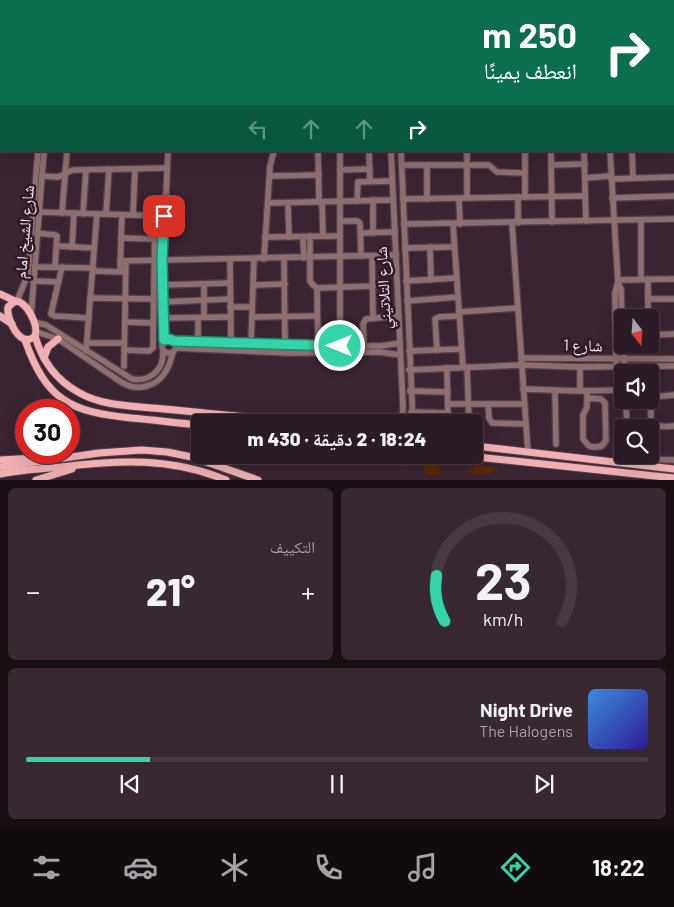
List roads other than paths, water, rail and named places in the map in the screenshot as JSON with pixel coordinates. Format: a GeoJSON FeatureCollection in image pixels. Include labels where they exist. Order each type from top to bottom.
{"type":"FeatureCollection","features":[{"type":"Feature","properties":{"kind":"main road"},"geometry":{"type":"LineString","coordinates":[[0,294],[25,305],[32,319],[44,359],[51,370],[65,384],[83,395],[123,405],[211,414]]}},
{"type":"Feature","properties":{"kind":"main road"},"geometry":{"type":"LineString","coordinates":[[16,301],[9,305],[8,311],[19,337],[29,340],[36,334]]}},
{"type":"Feature","properties":{"kind":"main road"},"geometry":{"type":"LineString","coordinates":[[0,304],[8,311]]}},
{"type":"Feature","properties":{"kind":"main road"},"geometry":{"type":"LineString","coordinates":[[0,316],[13,325]]}},
{"type":"Feature","properties":{"kind":"main road"},"geometry":{"type":"LineString","coordinates":[[44,359],[48,347],[58,339]]}},
{"type":"Feature","properties":{"kind":"main road"},"geometry":{"type":"LineString","coordinates":[[25,340],[35,367],[43,380],[53,392],[72,405],[86,411],[104,415],[191,424]]}},
{"type":"Feature","properties":{"kind":"main road"},"geometry":{"type":"LineString","coordinates":[[483,447],[674,468]]}},
{"type":"Feature","properties":{"kind":"main road"},"geometry":{"type":"LineString","coordinates":[[80,456],[114,451],[142,450],[167,452],[204,460],[258,480]]}},
{"type":"Feature","properties":{"kind":"main road"},"geometry":{"type":"LineString","coordinates":[[483,458],[674,478]]}},
{"type":"Feature","properties":{"kind":"main road"},"geometry":{"type":"LineString","coordinates":[[1,462],[15,461]]}},
{"type":"Feature","properties":{"kind":"main road"},"geometry":{"type":"LineString","coordinates":[[1,462],[13,468],[118,461],[147,461],[175,464],[196,469],[226,480]]}},
{"type":"Feature","properties":{"kind":"main road"},"geometry":{"type":"LineString","coordinates":[[0,474],[13,468],[32,464]]}},
{"type":"Feature","properties":{"kind":"main road"},"geometry":{"type":"LineString","coordinates":[[36,480],[87,464]]}},
{"type":"Feature","properties":{"kind":"street","name":"شارع الشيخ امام"},"geometry":{"type":"LineString","coordinates":[[16,301],[25,286],[28,274],[38,152]]}},
{"type":"Feature","properties":{"kind":"street","name":"شارع الشيخ امام"},"geometry":{"type":"LineString","coordinates":[[32,319],[33,281],[44,152]]}},
{"type":"Feature","properties":{"kind":"street"},"geometry":{"type":"LineString","coordinates":[[62,213],[67,152]]}},
{"type":"Feature","properties":{"kind":"street"},"geometry":{"type":"LineString","coordinates":[[32,319],[46,325],[126,377],[139,380],[148,378],[156,372],[163,361],[162,260],[168,152]]}},
{"type":"Feature","properties":{"kind":"street"},"geometry":{"type":"LineString","coordinates":[[264,259],[271,163],[274,152]]}},
{"type":"Feature","properties":{"kind":"street"},"geometry":{"type":"LineString","coordinates":[[318,152],[323,236]]}},
{"type":"Feature","properties":{"kind":"street"},"geometry":{"type":"LineString","coordinates":[[340,152],[340,346]]}},
{"type":"Feature","properties":{"kind":"street"},"geometry":{"type":"LineString","coordinates":[[369,152],[370,181]]}},
{"type":"Feature","properties":{"kind":"street","name":"شارع التلاتيني"},"geometry":{"type":"LineString","coordinates":[[391,152],[404,414]]}},
{"type":"Feature","properties":{"kind":"street","name":"شارع التلاتيني"},"geometry":{"type":"LineString","coordinates":[[401,152],[411,412]]}},
{"type":"Feature","properties":{"kind":"street"},"geometry":{"type":"LineString","coordinates":[[467,152],[467,198]]}},
{"type":"Feature","properties":{"kind":"street"},"geometry":{"type":"LineString","coordinates":[[525,152],[525,197]]}},
{"type":"Feature","properties":{"kind":"street"},"geometry":{"type":"LineString","coordinates":[[551,152],[552,222]]}},
{"type":"Feature","properties":{"kind":"street"},"geometry":{"type":"LineString","coordinates":[[584,152],[586,221]]}},
{"type":"Feature","properties":{"kind":"street"},"geometry":{"type":"LineString","coordinates":[[610,152],[618,281],[616,293],[616,363]]}},
{"type":"Feature","properties":{"kind":"street"},"geometry":{"type":"LineString","coordinates":[[632,152],[633,178]]}},
{"type":"Feature","properties":{"kind":"street"},"geometry":{"type":"LineString","coordinates":[[551,165],[584,164]]}},
{"type":"Feature","properties":{"kind":"street"},"geometry":{"type":"LineString","coordinates":[[402,165],[489,165],[497,172],[525,174]]}},
{"type":"Feature","properties":{"kind":"street"},"geometry":{"type":"LineString","coordinates":[[427,165],[428,199]]}},
{"type":"Feature","properties":{"kind":"street"},"geometry":{"type":"LineString","coordinates":[[42,176],[56,177],[73,170],[167,168]]}},
{"type":"Feature","properties":{"kind":"street"},"geometry":{"type":"LineString","coordinates":[[106,214],[109,169]]}},
{"type":"Feature","properties":{"kind":"street"},"geometry":{"type":"LineString","coordinates":[[133,215],[135,169]]}},
{"type":"Feature","properties":{"kind":"street"},"geometry":{"type":"LineString","coordinates":[[340,170],[370,169]]}},
{"type":"Feature","properties":{"kind":"street"},"geometry":{"type":"LineString","coordinates":[[83,214],[86,170]]}},
{"type":"Feature","properties":{"kind":"street"},"geometry":{"type":"LineString","coordinates":[[270,176],[319,175]]}},
{"type":"Feature","properties":{"kind":"street"},"geometry":{"type":"LineString","coordinates":[[585,178],[674,177]]}},
{"type":"Feature","properties":{"kind":"street"},"geometry":{"type":"LineString","coordinates":[[357,201],[357,183],[392,181]]}},
{"type":"Feature","properties":{"kind":"street"},"geometry":{"type":"LineString","coordinates":[[403,199],[585,196]]}},
{"type":"Feature","properties":{"kind":"street"},"geometry":{"type":"LineString","coordinates":[[612,198],[674,196]]}},
{"type":"Feature","properties":{"kind":"street"},"geometry":{"type":"LineString","coordinates":[[518,197],[515,223],[518,308],[528,452]]}},
{"type":"Feature","properties":{"kind":"street"},"geometry":{"type":"LineString","coordinates":[[459,199],[460,224]]}},
{"type":"Feature","properties":{"kind":"street"},"geometry":{"type":"LineString","coordinates":[[373,200],[373,233]]}},
{"type":"Feature","properties":{"kind":"street"},"geometry":{"type":"LineString","coordinates":[[268,203],[393,200]]}},
{"type":"Feature","properties":{"kind":"street"},"geometry":{"type":"LineString","coordinates":[[288,202],[289,237]]}},
{"type":"Feature","properties":{"kind":"street"},"geometry":{"type":"LineString","coordinates":[[39,212],[164,216]]}},
{"type":"Feature","properties":{"kind":"street"},"geometry":{"type":"LineString","coordinates":[[72,247],[74,213]]}},
{"type":"Feature","properties":{"kind":"street"},"geometry":{"type":"LineString","coordinates":[[86,351],[97,214]]}},
{"type":"Feature","properties":{"kind":"street"},"geometry":{"type":"LineString","coordinates":[[122,215],[121,238],[125,299],[124,366]]}},
{"type":"Feature","properties":{"kind":"street"},"geometry":{"type":"LineString","coordinates":[[87,343],[151,351],[153,347],[155,216]]}},
{"type":"Feature","properties":{"kind":"street"},"geometry":{"type":"LineString","coordinates":[[404,224],[674,219]]}},
{"type":"Feature","properties":{"kind":"street"},"geometry":{"type":"LineString","coordinates":[[641,220],[644,279],[648,309]]}},
{"type":"Feature","properties":{"kind":"street"},"geometry":{"type":"LineString","coordinates":[[340,221],[358,221],[361,224],[361,256]]}},
{"type":"Feature","properties":{"kind":"street"},"geometry":{"type":"LineString","coordinates":[[453,224],[461,349],[465,367],[468,414]]}},
{"type":"Feature","properties":{"kind":"street"},"geometry":{"type":"LineString","coordinates":[[361,233],[395,232]]}},
{"type":"Feature","properties":{"kind":"street"},"geometry":{"type":"LineString","coordinates":[[37,233],[57,236],[58,282],[51,311],[52,315],[89,318]]}},
{"type":"Feature","properties":{"kind":"street"},"geometry":{"type":"LineString","coordinates":[[303,236],[304,258]]}},
{"type":"Feature","properties":{"kind":"street"},"geometry":{"type":"LineString","coordinates":[[310,236],[310,281],[313,286],[317,288],[373,286]]}},
{"type":"Feature","properties":{"kind":"street"},"geometry":{"type":"LineString","coordinates":[[265,237],[340,236]]}},
{"type":"Feature","properties":{"kind":"street"},"geometry":{"type":"LineString","coordinates":[[121,238],[155,239]]}},
{"type":"Feature","properties":{"kind":"street"},"geometry":{"type":"LineString","coordinates":[[57,246],[94,248]]}},
{"type":"Feature","properties":{"kind":"street"},"geometry":{"type":"LineString","coordinates":[[430,247],[431,280]]}},
{"type":"Feature","properties":{"kind":"street"},"geometry":{"type":"LineString","coordinates":[[405,248],[454,247]]}},
{"type":"Feature","properties":{"kind":"street"},"geometry":{"type":"LineString","coordinates":[[123,261],[396,255]]}},
{"type":"Feature","properties":{"kind":"street"},"geometry":{"type":"LineString","coordinates":[[372,256],[374,318]]}},
{"type":"Feature","properties":{"kind":"street"},"geometry":{"type":"LineString","coordinates":[[284,258],[285,345]]}},
{"type":"Feature","properties":{"kind":"street"},"geometry":{"type":"LineString","coordinates":[[251,344],[254,259]]}},
{"type":"Feature","properties":{"kind":"street"},"geometry":{"type":"LineString","coordinates":[[230,260],[231,343]]}},
{"type":"Feature","properties":{"kind":"street"},"geometry":{"type":"LineString","coordinates":[[35,266],[123,272]]}},
{"type":"Feature","properties":{"kind":"street"},"geometry":{"type":"LineString","coordinates":[[406,281],[456,278]]}},
{"type":"Feature","properties":{"kind":"street"},"geometry":{"type":"LineString","coordinates":[[618,281],[674,279]]}},
{"type":"Feature","properties":{"kind":"street"},"geometry":{"type":"LineString","coordinates":[[33,281],[58,282]]}},
{"type":"Feature","properties":{"kind":"street"},"geometry":{"type":"LineString","coordinates":[[618,281],[621,289],[622,309]]}},
{"type":"Feature","properties":{"kind":"street"},"geometry":{"type":"LineString","coordinates":[[163,285],[230,283]]}},
{"type":"Feature","properties":{"kind":"street"},"geometry":{"type":"LineString","coordinates":[[198,341],[204,300],[204,284]]}},
{"type":"Feature","properties":{"kind":"street"},"geometry":{"type":"LineString","coordinates":[[253,285],[285,284]]}},
{"type":"Feature","properties":{"kind":"street"},"geometry":{"type":"LineString","coordinates":[[317,288],[318,346]]}},
{"type":"Feature","properties":{"kind":"street"},"geometry":{"type":"LineString","coordinates":[[407,301],[458,297]]}},
{"type":"Feature","properties":{"kind":"street"},"geometry":{"type":"LineString","coordinates":[[90,298],[154,300]]}},
{"type":"Feature","properties":{"kind":"street"},"geometry":{"type":"LineString","coordinates":[[163,302],[230,299]]}},
{"type":"Feature","properties":{"kind":"street"},"geometry":{"type":"LineString","coordinates":[[648,299],[674,299]]}},
{"type":"Feature","properties":{"kind":"street"},"geometry":{"type":"LineString","coordinates":[[230,308],[252,307]]}},
{"type":"Feature","properties":{"kind":"street"},"geometry":{"type":"LineString","coordinates":[[437,350],[435,319],[459,314],[518,308]]}},
{"type":"Feature","properties":{"kind":"street"},"geometry":{"type":"LineString","coordinates":[[252,317],[317,316]]}},
{"type":"Feature","properties":{"kind":"street"},"geometry":{"type":"LineString","coordinates":[[364,347],[364,322],[368,318],[398,316]]}},
{"type":"Feature","properties":{"kind":"street"},"geometry":{"type":"LineString","coordinates":[[163,318],[230,317]]}},
{"type":"Feature","properties":{"kind":"street"},"geometry":{"type":"LineString","coordinates":[[125,322],[153,323]]}},
{"type":"Feature","properties":{"kind":"street"},"geometry":{"type":"LineString","coordinates":[[36,334],[58,339],[124,384],[136,388],[151,385],[161,378],[168,368],[175,350],[174,341]]}},
{"type":"Feature","properties":{"kind":"street"},"geometry":{"type":"LineString","coordinates":[[659,334],[674,334]]}},
{"type":"Feature","properties":{"kind":"street"},"geometry":{"type":"LineString","coordinates":[[164,340],[364,347],[391,345],[400,342]]}},
{"type":"Feature","properties":{"kind":"street"},"geometry":{"type":"LineString","coordinates":[[391,345],[392,353]]}},
{"type":"Feature","properties":{"kind":"street"},"geometry":{"type":"LineString","coordinates":[[409,351],[461,349]]}},
{"type":"Feature","properties":{"kind":"street"},"geometry":{"type":"LineString","coordinates":[[163,351],[168,354],[175,350],[283,353],[392,353],[400,355]]}},
{"type":"Feature","properties":{"kind":"street","name":"شارع 1"},"geometry":{"type":"LineString","coordinates":[[521,358],[619,364]]}},
{"type":"Feature","properties":{"kind":"street","name":"شارع 1"},"geometry":{"type":"LineString","coordinates":[[639,364],[674,359]]}},
{"type":"Feature","properties":{"kind":"street","name":"شارع 1"},"geometry":{"type":"LineString","coordinates":[[410,370],[522,364],[580,367],[616,363]]}},
{"type":"Feature","properties":{"kind":"street","name":"شارع 1"},"geometry":{"type":"LineString","coordinates":[[659,366],[674,366]]}},
{"type":"Feature","properties":{"kind":"street"},"geometry":{"type":"LineString","coordinates":[[580,367],[580,392]]}},
{"type":"Feature","properties":{"kind":"street"},"geometry":{"type":"LineString","coordinates":[[411,412],[448,413],[448,368]]}},
{"type":"Feature","properties":{"kind":"street"},"geometry":{"type":"LineString","coordinates":[[523,389],[580,392],[614,390]]}},
{"type":"Feature","properties":{"kind":"street"},"geometry":{"type":"LineString","coordinates":[[555,390],[556,444]]}},
{"type":"Feature","properties":{"kind":"street"},"geometry":{"type":"LineString","coordinates":[[410,391],[448,392]]}},
{"type":"Feature","properties":{"kind":"street"},"geometry":{"type":"LineString","coordinates":[[587,391],[587,398],[587,407],[583,416],[583,439],[589,446],[599,447],[606,440],[605,403],[601,398],[587,398]]}},
{"type":"Feature","properties":{"kind":"street"},"geometry":{"type":"LineString","coordinates":[[659,396],[674,396]]}},
{"type":"Feature","properties":{"kind":"street"},"geometry":{"type":"LineString","coordinates":[[448,404],[524,404]]}},
{"type":"Feature","properties":{"kind":"street"},"geometry":{"type":"LineString","coordinates":[[488,404],[488,418],[490,422],[526,424]]}},
{"type":"Feature","properties":{"kind":"street"},"geometry":{"type":"LineString","coordinates":[[652,409],[652,422],[660,427],[674,426]]}},
{"type":"Feature","properties":{"kind":"street"},"geometry":{"type":"LineString","coordinates":[[659,460],[674,460]]}}]}
